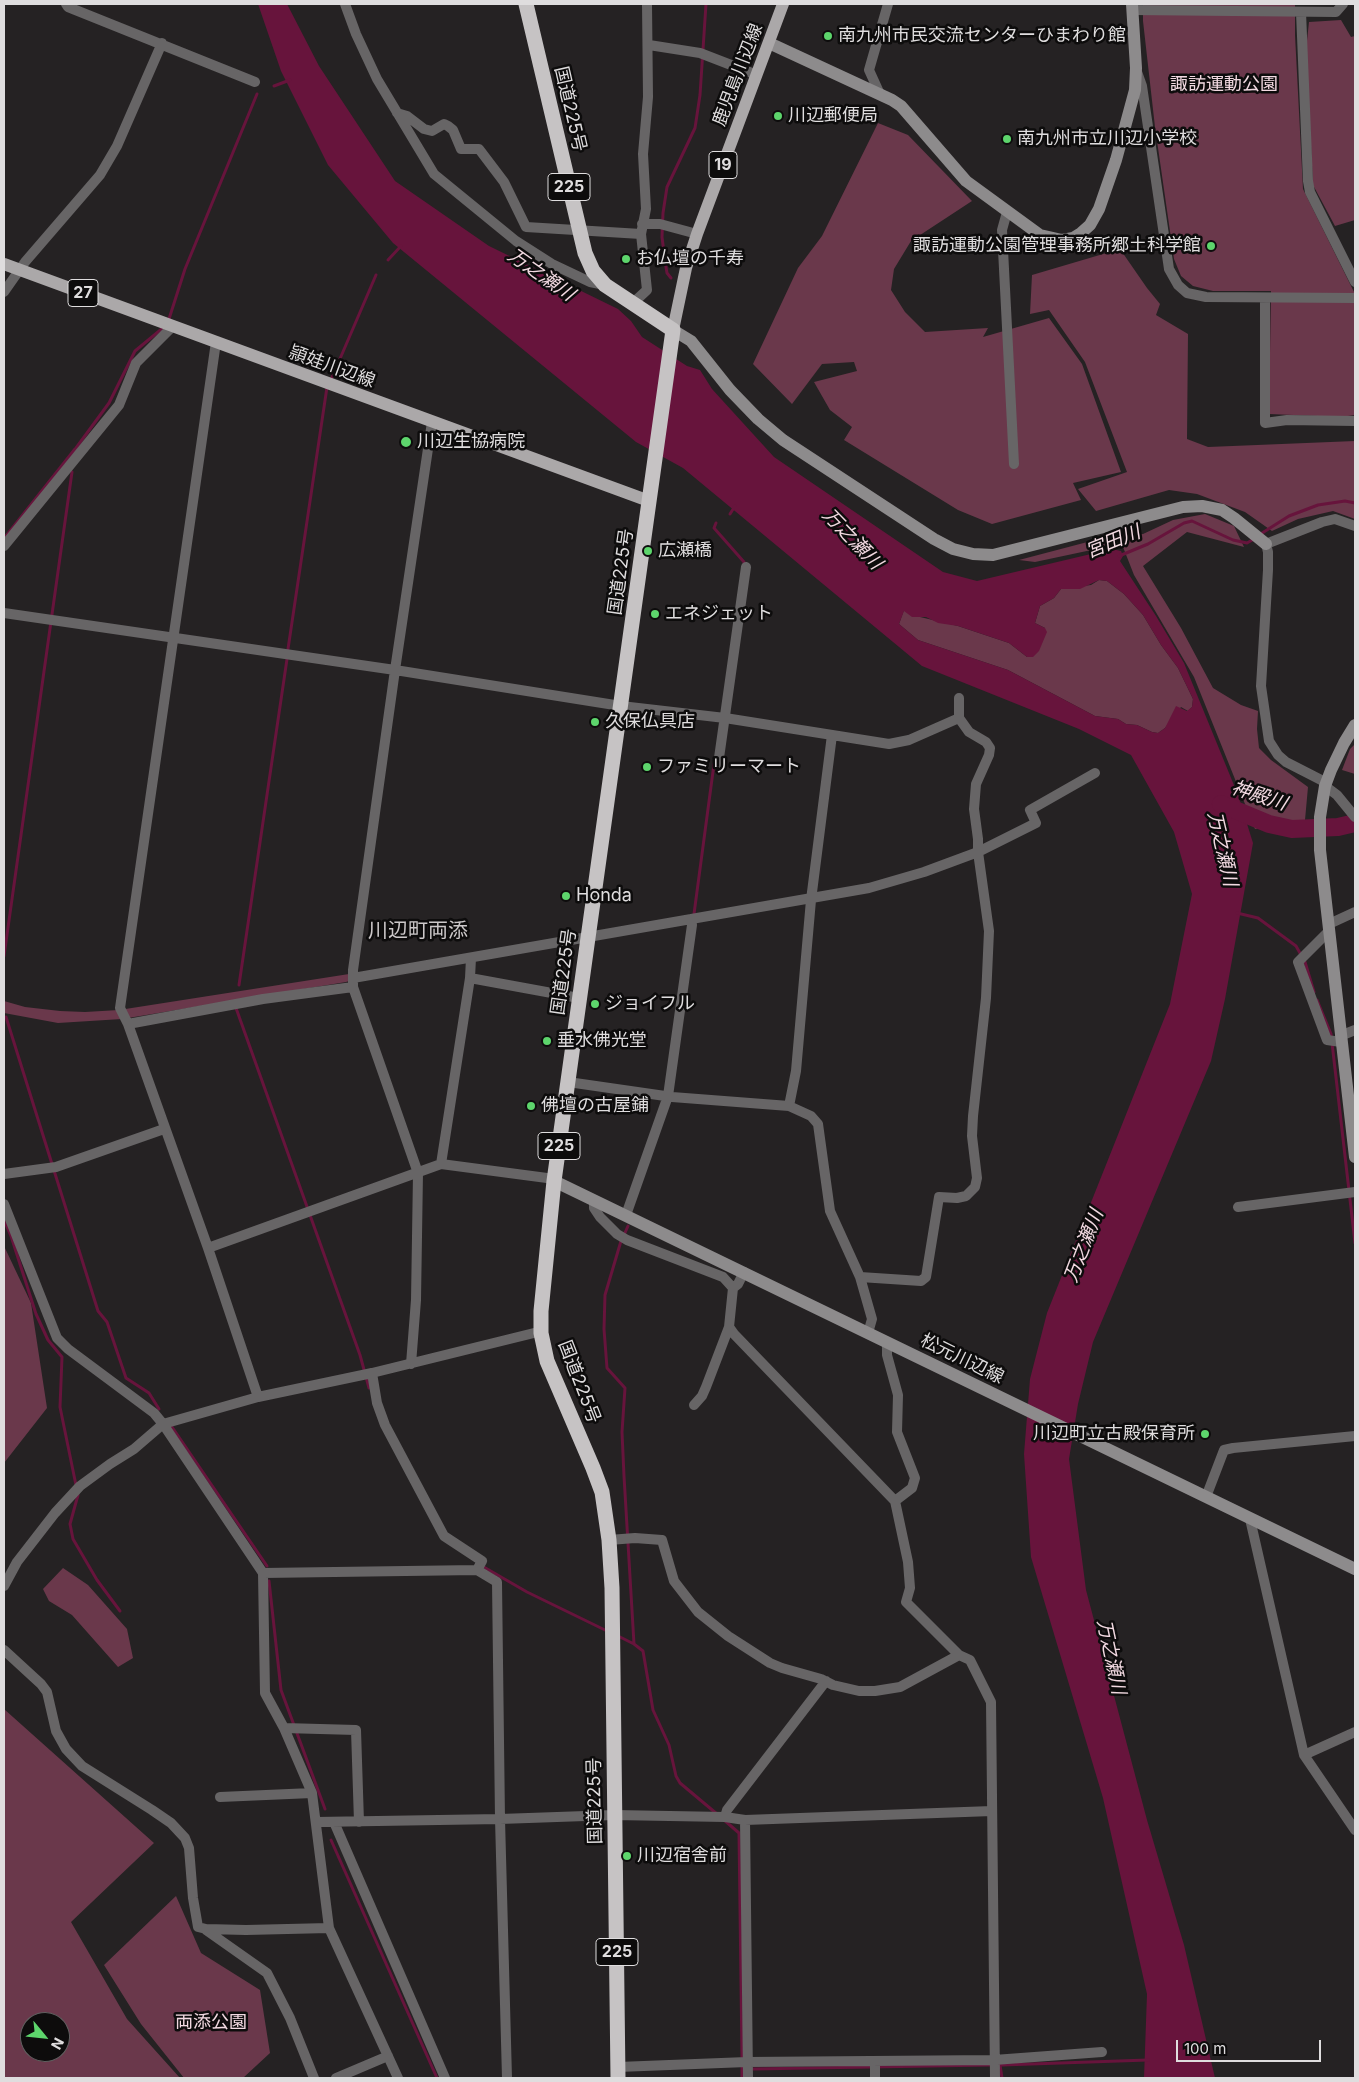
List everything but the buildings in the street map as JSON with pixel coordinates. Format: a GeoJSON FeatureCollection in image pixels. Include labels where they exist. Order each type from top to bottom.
{"type":"FeatureCollection","features":[{"type":"Feature","properties":{"kind":"highway","name":"国道225号"},"geometry":{"type":"LineString","coordinates":[[526,4],[579,231],[585,253],[593,271],[605,285],[674,330],[554,1181],[541,1311],[541,1333],[547,1362],[599,1484],[609,1540],[612,1588],[618,2073]]}},
{"type":"Feature","properties":{"kind":"main road","name":"鹿児島川辺線"},"geometry":{"type":"LineString","coordinates":[[674,330],[686,268],[697,234],[783,4]]}},
{"type":"Feature","properties":{"kind":"main road","name":"頴娃川辺線"},"geometry":{"type":"LineString","coordinates":[[4,264],[649,501]]}},
{"type":"Feature","properties":{"kind":"street"},"geometry":{"type":"LineString","coordinates":[[66,4],[68,7],[255,82]]}},
{"type":"Feature","properties":{"kind":"street"},"geometry":{"type":"LineString","coordinates":[[346,4],[356,34],[377,79],[434,174],[516,241],[552,264],[590,282],[605,285]]}},
{"type":"Feature","properties":{"kind":"street"},"geometry":{"type":"LineString","coordinates":[[633,304],[647,290],[641,229],[646,209],[643,154],[648,96],[649,45],[647,4]]}},
{"type":"Feature","properties":{"kind":"street"},"geometry":{"type":"LineString","coordinates":[[879,92],[869,70],[888,4]]}},
{"type":"Feature","properties":{"kind":"street"},"geometry":{"type":"LineString","coordinates":[[769,43],[879,92],[901,106],[966,181],[1006,212],[1040,235],[1052,239],[1073,238],[1090,225],[1099,209],[1116,160],[1135,90],[1136,68],[1132,7],[1336,12],[1343,4]]}},
{"type":"Feature","properties":{"kind":"street"},"geometry":{"type":"LineString","coordinates":[[1301,12],[1310,192],[1355,282]]}},
{"type":"Feature","properties":{"kind":"street"},"geometry":{"type":"LineString","coordinates":[[4,292],[25,262],[100,175],[117,146],[162,44]]}},
{"type":"Feature","properties":{"kind":"street"},"geometry":{"type":"LineString","coordinates":[[649,45],[702,54],[757,75]]}},
{"type":"Feature","properties":{"kind":"street"},"geometry":{"type":"LineString","coordinates":[[1136,68],[1142,86],[1169,269],[1174,279],[1187,293],[1198,296],[1265,298],[1355,298]]}},
{"type":"Feature","properties":{"kind":"street"},"geometry":{"type":"LineString","coordinates":[[397,114],[407,116],[424,129],[432,131],[444,124],[452,130],[461,149],[479,150],[504,182],[526,227],[579,231],[641,229],[664,225],[697,234]]}},
{"type":"Feature","properties":{"kind":"street"},"geometry":{"type":"LineString","coordinates":[[1006,212],[1002,230],[1014,464]]}},
{"type":"Feature","properties":{"kind":"street"},"geometry":{"type":"LineString","coordinates":[[1265,298],[1265,423],[1287,420],[1355,421]]}},
{"type":"Feature","properties":{"kind":"street"},"geometry":{"type":"LineString","coordinates":[[4,546],[119,405],[136,363],[168,324]]}},
{"type":"Feature","properties":{"kind":"street"},"geometry":{"type":"LineString","coordinates":[[674,330],[690,341],[730,390],[758,419],[783,440],[934,539],[953,549],[973,554],[993,555],[1182,507],[1202,506],[1217,509],[1250,529],[1264,542],[1268,552],[1261,686],[1269,741],[1278,755],[1286,762],[1326,784],[1354,816]]}},
{"type":"Feature","properties":{"kind":"street"},"geometry":{"type":"LineString","coordinates":[[216,342],[120,1008],[128,1024],[208,1248],[258,1398]]}},
{"type":"Feature","properties":{"kind":"street"},"geometry":{"type":"LineString","coordinates":[[410,1364],[416,1300],[418,1173],[353,983],[395,670],[432,422]]}},
{"type":"Feature","properties":{"kind":"street"},"geometry":{"type":"LineString","coordinates":[[1264,542],[1336,519],[1355,526]]}},
{"type":"Feature","properties":{"kind":"street"},"geometry":{"type":"LineString","coordinates":[[718,765],[722,718],[746,567]]}},
{"type":"Feature","properties":{"kind":"street"},"geometry":{"type":"LineString","coordinates":[[4,613],[395,670],[621,706],[722,718],[889,744],[909,740],[959,718]]}},
{"type":"Feature","properties":{"kind":"street"},"geometry":{"type":"LineString","coordinates":[[860,1277],[921,1280],[926,1276],[939,1196],[957,1198],[966,1196],[975,1187],[976,1178],[972,1136],[973,1116],[986,998],[989,931],[974,809],[976,784],[989,756],[990,748],[986,742],[969,732],[959,718],[959,698]]}},
{"type":"Feature","properties":{"kind":"street"},"geometry":{"type":"LineString","coordinates":[[1355,725],[1337,756],[1326,784],[1320,817],[1320,850],[1329,927],[1336,1040],[1355,1157]]}},
{"type":"Feature","properties":{"kind":"street"},"geometry":{"type":"LineString","coordinates":[[789,1106],[796,1071],[810,900],[832,735]]}},
{"type":"Feature","properties":{"kind":"street"},"geometry":{"type":"LineString","coordinates":[[128,1024],[353,983],[471,958],[810,900],[869,888],[924,872],[978,852],[1036,823],[1030,810],[1095,773]]}},
{"type":"Feature","properties":{"kind":"street"},"geometry":{"type":"LineString","coordinates":[[1355,912],[1329,927],[1298,962],[1327,1040],[1336,1040],[1355,1030]]}},
{"type":"Feature","properties":{"kind":"street"},"geometry":{"type":"LineString","coordinates":[[626,1215],[670,1097],[692,925],[691,919]]}},
{"type":"Feature","properties":{"kind":"street"},"geometry":{"type":"LineString","coordinates":[[442,1164],[470,978],[471,958]]}},
{"type":"Feature","properties":{"kind":"street"},"geometry":{"type":"LineString","coordinates":[[470,978],[579,998]]}},
{"type":"Feature","properties":{"kind":"street"},"geometry":{"type":"LineString","coordinates":[[568,1082],[670,1097],[789,1106],[811,1116],[818,1124],[830,1211],[860,1277],[872,1319],[868,1333]]}},
{"type":"Feature","properties":{"kind":"street"},"geometry":{"type":"LineString","coordinates":[[4,1174],[53,1167],[164,1129]]}},
{"type":"Feature","properties":{"kind":"street"},"geometry":{"type":"LineString","coordinates":[[208,1248],[442,1164],[547,1178],[554,1181]]}},
{"type":"Feature","properties":{"kind":"street","name":"松元川辺線"},"geometry":{"type":"LineString","coordinates":[[554,1181],[1355,1569]]}},
{"type":"Feature","properties":{"kind":"street"},"geometry":{"type":"LineString","coordinates":[[1238,1207],[1351,1192]]}},
{"type":"Feature","properties":{"kind":"street"},"geometry":{"type":"LineString","coordinates":[[594,1200],[594,1208],[600,1217],[617,1234],[627,1240],[723,1277],[733,1288],[730,1327],[702,1396],[694,1404]]}},
{"type":"Feature","properties":{"kind":"street"},"geometry":{"type":"LineString","coordinates":[[4,1204],[57,1338],[68,1349],[154,1413],[263,1573],[265,1693],[291,1728],[312,1793],[329,1928],[398,2078]]}},
{"type":"Feature","properties":{"kind":"street"},"geometry":{"type":"LineString","coordinates":[[733,1288],[738,1284],[744,1272]]}},
{"type":"Feature","properties":{"kind":"street"},"geometry":{"type":"LineString","coordinates":[[730,1327],[741,1342],[895,1501],[909,1572],[910,1588],[906,1602],[959,1655],[970,1660],[991,1702],[995,2078]]}},
{"type":"Feature","properties":{"kind":"street"},"geometry":{"type":"LineString","coordinates":[[4,1586],[17,1562],[55,1513],[77,1489],[110,1464],[134,1449],[163,1424],[258,1398],[368,1374],[534,1333],[541,1333]]}},
{"type":"Feature","properties":{"kind":"street"},"geometry":{"type":"LineString","coordinates":[[887,1343],[887,1355],[898,1395],[897,1432],[915,1478],[912,1488],[895,1501]]}},
{"type":"Feature","properties":{"kind":"street"},"geometry":{"type":"LineString","coordinates":[[368,1374],[380,1416],[444,1536],[482,1561],[479,1567]]}},
{"type":"Feature","properties":{"kind":"street"},"geometry":{"type":"LineString","coordinates":[[1206,1497],[1224,1450],[1355,1436]]}},
{"type":"Feature","properties":{"kind":"street"},"geometry":{"type":"LineString","coordinates":[[1250,1519],[1304,1754],[1355,1830]]}},
{"type":"Feature","properties":{"kind":"street"},"geometry":{"type":"LineString","coordinates":[[609,1540],[629,1538],[662,1540],[674,1581],[698,1612],[728,1636],[770,1663],[860,1691],[875,1691],[900,1687],[959,1655]]}},
{"type":"Feature","properties":{"kind":"street"},"geometry":{"type":"LineString","coordinates":[[263,1573],[479,1567],[497,1582],[500,1819],[507,2078]]}},
{"type":"Feature","properties":{"kind":"street"},"geometry":{"type":"LineString","coordinates":[[4,1650],[41,1684],[47,1692],[56,1732],[66,1749],[82,1766],[152,1810],[171,1824],[184,1838],[189,1848],[193,1898],[198,1927],[206,1929],[329,1928]]}},
{"type":"Feature","properties":{"kind":"street"},"geometry":{"type":"LineString","coordinates":[[721,1817],[826,1681]]}},
{"type":"Feature","properties":{"kind":"street"},"geometry":{"type":"LineString","coordinates":[[291,1728],[356,1730],[359,1822]]}},
{"type":"Feature","properties":{"kind":"street"},"geometry":{"type":"LineString","coordinates":[[1304,1754],[1355,1732]]}},
{"type":"Feature","properties":{"kind":"street"},"geometry":{"type":"LineString","coordinates":[[220,1797],[312,1793]]}},
{"type":"Feature","properties":{"kind":"street"},"geometry":{"type":"LineString","coordinates":[[316,1822],[614,1815],[721,1817],[745,1820],[992,1811]]}},
{"type":"Feature","properties":{"kind":"street"},"geometry":{"type":"LineString","coordinates":[[745,1820],[748,2078]]}},
{"type":"Feature","properties":{"kind":"street"},"geometry":{"type":"LineString","coordinates":[[334,1822],[445,2078]]}},
{"type":"Feature","properties":{"kind":"street"},"geometry":{"type":"LineString","coordinates":[[206,1929],[267,1973],[290,2018],[314,2078]]}},
{"type":"Feature","properties":{"kind":"street"},"geometry":{"type":"LineString","coordinates":[[618,2073],[748,2062],[875,2068],[1102,2052]]}},
{"type":"Feature","properties":{"kind":"street"},"geometry":{"type":"LineString","coordinates":[[336,2078],[388,2056]]}},
{"type":"Feature","properties":{"kind":"green space","name":"諏訪運動公園"},"geometry":{"type":"Polygon","coordinates":[[[1143,4],[1295,4],[1303,189],[1355,294],[1355,415],[1341,417],[1269,414],[1271,291],[1213,291],[1193,286],[1181,276],[1174,259],[1155,127],[1143,21],[1143,4]]]}},
{"type":"Feature","properties":{"kind":"green space"},"geometry":{"type":"Polygon","coordinates":[[[1341,20],[1351,37],[1355,36],[1355,220],[1335,226],[1313,185],[1306,50],[1309,22],[1341,20]]]}},
{"type":"Feature","properties":{"kind":"green space"},"geometry":{"type":"Polygon","coordinates":[[[878,123],[908,135],[972,201],[911,241],[894,269],[891,290],[905,312],[925,332],[988,328],[983,337],[1049,318],[1082,364],[1121,472],[1073,483],[1081,500],[992,524],[958,510],[844,440],[852,427],[830,410],[814,382],[857,371],[854,362],[822,364],[792,404],[753,364],[798,268],[822,236],[878,123]]]}},
{"type":"Feature","properties":{"kind":"green space"},"geometry":{"type":"Polygon","coordinates":[[[1120,249],[1160,304],[1156,315],[1188,334],[1187,439],[1208,447],[1355,441],[1355,519],[1333,511],[1298,519],[1272,531],[1245,512],[1197,494],[1169,490],[1096,511],[1078,489],[1127,472],[1085,362],[1049,310],[1030,314],[1032,275],[1120,249]]]}},
{"type":"Feature","properties":{"kind":"green space"},"geometry":{"type":"Polygon","coordinates":[[[1205,514],[1234,526],[1244,547],[1187,532],[1143,566],[1181,628],[1213,688],[1241,705],[1258,711],[1259,748],[1271,760],[1308,787],[1305,820],[1255,829],[1194,677],[1134,575],[1123,547],[1115,545],[1035,562],[1019,560],[1114,535],[1143,534],[1173,520],[1205,514]]]}},
{"type":"Feature","properties":{"kind":"green space"},"geometry":{"type":"Polygon","coordinates":[[[1099,580],[1107,581],[1124,594],[1143,615],[1161,645],[1178,668],[1193,699],[1192,707],[1188,711],[1181,707],[1165,728],[1158,733],[1137,725],[1126,724],[1118,719],[1095,716],[1008,670],[918,640],[899,624],[904,610],[920,617],[958,626],[1009,643],[1027,657],[1045,628],[1035,623],[1040,606],[1054,598],[1061,589],[1091,585],[1099,580]]]}},
{"type":"Feature","properties":{"kind":"green space"},"geometry":{"type":"Polygon","coordinates":[[[1355,744],[1355,774],[1342,770],[1350,749],[1355,744]]]}},
{"type":"Feature","properties":{"kind":"green space"},"geometry":{"type":"Polygon","coordinates":[[[349,974],[349,981],[346,982],[122,1019],[58,1023],[4,1013],[4,1001],[25,1007],[60,1011],[119,1010],[349,974]]]}},
{"type":"Feature","properties":{"kind":"green space"},"geometry":{"type":"Polygon","coordinates":[[[4,1246],[31,1303],[47,1408],[4,1463],[4,1246]]]}},
{"type":"Feature","properties":{"kind":"green space"},"geometry":{"type":"Polygon","coordinates":[[[63,1568],[88,1585],[127,1629],[133,1658],[118,1667],[72,1615],[49,1601],[43,1589],[63,1568]]]}},
{"type":"Feature","properties":{"kind":"green space"},"geometry":{"type":"Polygon","coordinates":[[[4,1709],[154,1843],[71,1922],[127,2019],[180,2078],[4,2078],[4,1709]]]}},
{"type":"Feature","properties":{"kind":"green space","name":"両添公園"},"geometry":{"type":"Polygon","coordinates":[[[176,1896],[201,1953],[260,1990],[270,2053],[243,2078],[184,2078],[141,2024],[104,1965],[176,1896]]]}},
{"type":"Feature","properties":{"kind":"water","name":"万之瀬川"},"geometry":{"type":"Polygon","coordinates":[[[258,4],[287,4],[319,66],[395,181],[489,246],[618,309],[631,321],[642,337],[687,366],[700,370],[712,389],[774,457],[943,572],[977,581],[1112,549],[1121,551],[1123,556],[1120,561],[1184,663],[1238,795],[1253,843],[1225,999],[1211,1061],[1093,1342],[1078,1404],[1069,1459],[1086,1590],[1147,1820],[1184,1945],[1215,2078],[1144,2078],[1147,1994],[1103,1798],[1031,1557],[1024,1454],[1030,1379],[1047,1313],[1170,1004],[1192,894],[1174,832],[1131,755],[1079,729],[922,666],[683,468],[636,442],[393,243],[328,165],[281,71],[258,4]],[[1099,580],[1080,589],[1061,589],[1054,598],[1040,606],[1035,623],[1045,628],[1047,632],[1039,651],[1033,657],[1027,657],[1009,643],[958,626],[938,623],[926,617],[912,617],[904,611],[899,624],[918,640],[1008,670],[1095,716],[1118,719],[1126,724],[1137,725],[1158,733],[1165,728],[1176,706],[1187,711],[1192,707],[1193,699],[1178,668],[1161,645],[1143,615],[1124,594],[1107,581],[1099,580]]]}},
{"type":"Feature","properties":{"kind":"waterway"},"geometry":{"type":"LineString","coordinates":[[671,278],[667,273],[662,237],[663,213],[667,187],[695,128],[700,95],[706,4]]}},
{"type":"Feature","properties":{"kind":"waterway"},"geometry":{"type":"LineString","coordinates":[[274,86],[290,80]]}},
{"type":"Feature","properties":{"kind":"waterway"},"geometry":{"type":"LineString","coordinates":[[168,322],[185,269],[257,94]]}},
{"type":"Feature","properties":{"kind":"waterway"},"geometry":{"type":"LineString","coordinates":[[388,260],[401,246]]}},
{"type":"Feature","properties":{"kind":"waterway"},"geometry":{"type":"LineString","coordinates":[[330,382],[376,275]]}},
{"type":"Feature","properties":{"kind":"waterway"},"geometry":{"type":"LineString","coordinates":[[75,453],[76,448],[109,403],[135,351],[164,327]]}},
{"type":"Feature","properties":{"kind":"waterway"},"geometry":{"type":"LineString","coordinates":[[288,649],[327,387]]}},
{"type":"Feature","properties":{"kind":"waterway"},"geometry":{"type":"LineString","coordinates":[[6,536],[75,449]]}},
{"type":"Feature","properties":{"kind":"waterway"},"geometry":{"type":"LineString","coordinates":[[4,956],[72,472]]}},
{"type":"Feature","properties":{"kind":"waterway","name":"宮田川"},"geometry":{"type":"LineString","coordinates":[[1259,535],[1289,516],[1318,505],[1345,501],[1355,503]]}},
{"type":"Feature","properties":{"kind":"waterway"},"geometry":{"type":"LineString","coordinates":[[730,514],[735,506]]}},
{"type":"Feature","properties":{"kind":"waterway","name":"宮田川"},"geometry":{"type":"LineString","coordinates":[[1119,556],[1148,544],[1184,523],[1192,521],[1233,540],[1247,543],[1254,539]]}},
{"type":"Feature","properties":{"kind":"waterway"},"geometry":{"type":"LineString","coordinates":[[716,523],[714,528],[744,562],[744,565]]}},
{"type":"Feature","properties":{"kind":"waterway"},"geometry":{"type":"LineString","coordinates":[[239,985],[287,659]]}},
{"type":"Feature","properties":{"kind":"waterway"},"geometry":{"type":"LineString","coordinates":[[694,914],[714,764]]}},
{"type":"Feature","properties":{"kind":"waterway","name":"神殿川"},"geometry":{"type":"LineString","coordinates":[[1221,804],[1269,824],[1292,829],[1338,827],[1355,823]]}},
{"type":"Feature","properties":{"kind":"waterway"},"geometry":{"type":"LineString","coordinates":[[1237,913],[1258,918],[1296,946],[1305,962],[1314,992]]}},
{"type":"Feature","properties":{"kind":"waterway"},"geometry":{"type":"LineString","coordinates":[[1317,1000],[1331,1034],[1355,1243]]}},
{"type":"Feature","properties":{"kind":"waterway"},"geometry":{"type":"LineString","coordinates":[[236,1008],[360,1355],[369,1388]]}},
{"type":"Feature","properties":{"kind":"waterway"},"geometry":{"type":"LineString","coordinates":[[6,1017],[98,1311],[107,1322],[126,1378],[149,1393],[159,1409]]}},
{"type":"Feature","properties":{"kind":"waterway"},"geometry":{"type":"LineString","coordinates":[[4,1220],[36,1314],[48,1340],[62,1357],[60,1407],[78,1495],[70,1524],[73,1539],[97,1580],[120,1611]]}},
{"type":"Feature","properties":{"kind":"waterway"},"geometry":{"type":"LineString","coordinates":[[624,1235],[628,1226]]}},
{"type":"Feature","properties":{"kind":"waterway"},"geometry":{"type":"LineString","coordinates":[[621,1241],[605,1295],[604,1329],[607,1368],[625,1388],[622,1432],[634,1644]]}},
{"type":"Feature","properties":{"kind":"waterway"},"geometry":{"type":"LineString","coordinates":[[172,1427],[267,1566]]}},
{"type":"Feature","properties":{"kind":"waterway"},"geometry":{"type":"LineString","coordinates":[[482,1566],[527,1592],[605,1630]]}},
{"type":"Feature","properties":{"kind":"waterway"},"geometry":{"type":"LineString","coordinates":[[269,1581],[281,1690],[325,1809]]}},
{"type":"Feature","properties":{"kind":"waterway"},"geometry":{"type":"LineString","coordinates":[[620,1637],[643,1651],[653,1710],[669,1745],[676,1776],[680,1783],[717,1814]]}},
{"type":"Feature","properties":{"kind":"waterway"},"geometry":{"type":"LineString","coordinates":[[724,1820],[739,1833],[742,2057]]}},
{"type":"Feature","properties":{"kind":"waterway"},"geometry":{"type":"LineString","coordinates":[[331,1840],[437,2078]]}},
{"type":"Feature","properties":{"kind":"waterway"},"geometry":{"type":"LineString","coordinates":[[1002,2065],[1148,2060]]}},
{"type":"Feature","properties":{"kind":"waterway"},"geometry":{"type":"LineString","coordinates":[[752,2069],[990,2065]]}},
{"type":"Feature","properties":{"kind":"waterway"},"geometry":{"type":"LineString","coordinates":[[1000,2065],[1002,2078]]}},
{"type":"Feature","properties":{"kind":"waterway"},"geometry":{"type":"LineString","coordinates":[[742,2066],[742,2078]]}},
{"type":"Feature","properties":{"kind":"place","name":"南九州市民交流センターひまわり館"},"geometry":{"type":"Point","coordinates":[828,36]}},
{"type":"Feature","properties":{"kind":"place","name":"川辺郵便局"},"geometry":{"type":"Point","coordinates":[778,116]}},
{"type":"Feature","properties":{"kind":"place","name":"南九州市立川辺小学校"},"geometry":{"type":"Point","coordinates":[1007,139]}},
{"type":"Feature","properties":{"kind":"place","name":"諏訪運動公園管理事務所郷土科学館"},"geometry":{"type":"Point","coordinates":[1211,246]}},
{"type":"Feature","properties":{"kind":"place","name":"お仏壇の千寿"},"geometry":{"type":"Point","coordinates":[626,259]}},
{"type":"Feature","properties":{"kind":"place","name":"川辺生協病院"},"geometry":{"type":"Point","coordinates":[406,442]}},
{"type":"Feature","properties":{"kind":"place","name":"広瀬橋"},"geometry":{"type":"Point","coordinates":[648,551]}},
{"type":"Feature","properties":{"kind":"place","name":"エネジェット"},"geometry":{"type":"Point","coordinates":[655,614]}},
{"type":"Feature","properties":{"kind":"place","name":"久保仏具店"},"geometry":{"type":"Point","coordinates":[595,722]}},
{"type":"Feature","properties":{"kind":"place","name":"ファミリーマート"},"geometry":{"type":"Point","coordinates":[647,767]}},
{"type":"Feature","properties":{"kind":"place","name":"Honda"},"geometry":{"type":"Point","coordinates":[566,896]}},
{"type":"Feature","properties":{"kind":"place","name":"ジョイフル"},"geometry":{"type":"Point","coordinates":[595,1004]}},
{"type":"Feature","properties":{"kind":"place","name":"垂水佛光堂"},"geometry":{"type":"Point","coordinates":[547,1041]}},
{"type":"Feature","properties":{"kind":"place","name":"佛壇の古屋鋪"},"geometry":{"type":"Point","coordinates":[531,1106]}},
{"type":"Feature","properties":{"kind":"place","name":"川辺町立古殿保育所"},"geometry":{"type":"Point","coordinates":[1205,1434]}},
{"type":"Feature","properties":{"kind":"place","name":"川辺宿舎前"},"geometry":{"type":"Point","coordinates":[627,1856]}},
{"type":"Feature","properties":{"kind":"district","name":"川辺町両添"},"geometry":{"type":"Point","coordinates":[418,931]}}]}
